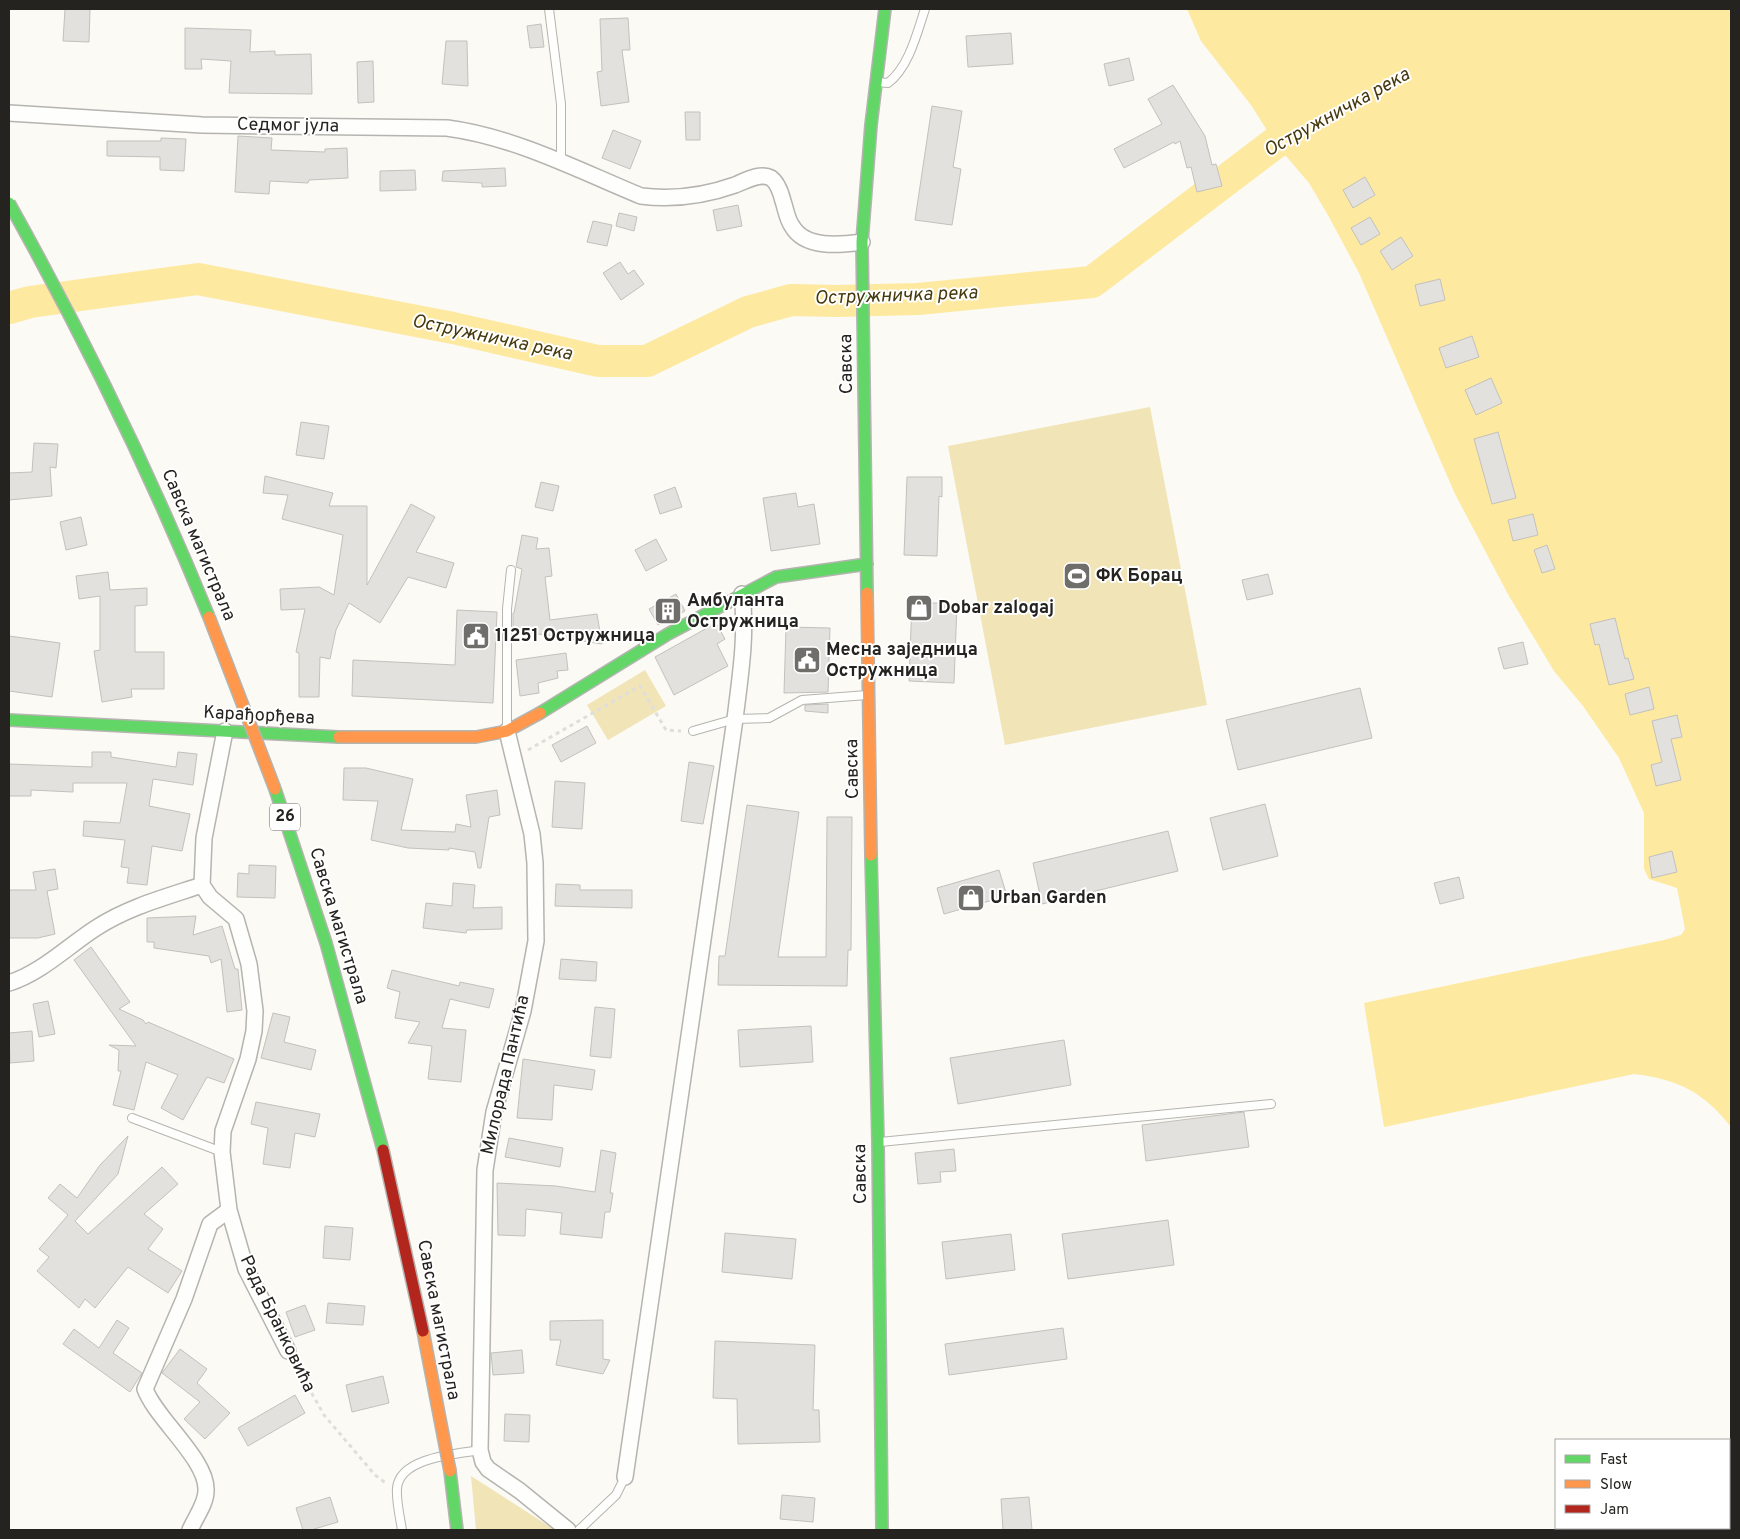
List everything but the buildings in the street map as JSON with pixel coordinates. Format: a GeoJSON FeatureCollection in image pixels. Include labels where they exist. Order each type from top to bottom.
{"type":"FeatureCollection","features":[{"type":"Feature","properties":{"kind":"street","name":"Савска"},"geometry":{"type":"LineString","coordinates":[[882,1530],[878,1142],[862,242],[866,167],[874,82],[886,9]]}},
{"type":"Feature","properties":{"kind":"street","name":"Седмог јула"},"geometry":{"type":"LineString","coordinates":[[9,113],[202,125],[447,128],[473,131],[562,162],[641,196],[662,199],[712,192],[762,176],[771,178],[777,184],[788,218],[798,234],[828,244],[862,242]]}},
{"type":"Feature","properties":{"kind":"street","name":"Савска магистрала"},"geometry":{"type":"LineString","coordinates":[[9,203],[57,287],[130,431],[213,623],[272,780],[324,938],[370,1099],[424,1331],[450,1471],[457,1530]]}},
{"type":"Feature","properties":{"kind":"street","name":"Карађорђева"},"geometry":{"type":"LineString","coordinates":[[9,720],[337,737],[476,737],[507,731],[548,710],[668,634],[776,577],[867,564]]}},
{"type":"Feature","properties":{"kind":"street"},"geometry":{"type":"LineString","coordinates":[[625,1477],[735,719],[744,648],[742,594]]}},
{"type":"Feature","properties":{"kind":"street"},"geometry":{"type":"LineString","coordinates":[[9,982],[25,976],[97,927],[126,911],[202,885],[204,838],[225,731]]}},
{"type":"Feature","properties":{"kind":"street","name":"Милорада Пантића"},"geometry":{"type":"LineString","coordinates":[[507,731],[532,834],[535,863],[536,941],[523,1010],[494,1112],[485,1170],[480,1450],[483,1462],[488,1469],[520,1491],[568,1530]]}},
{"type":"Feature","properties":{"kind":"street","name":"Рада Бранковића"},"geometry":{"type":"LineString","coordinates":[[202,885],[210,897],[236,919],[249,964],[255,1011],[254,1030],[248,1059],[223,1131],[222,1152],[229,1210],[246,1268],[288,1351]]}},
{"type":"Feature","properties":{"kind":"street"},"geometry":{"type":"LineString","coordinates":[[190,1530],[205,1496],[204,1476],[153,1404],[145,1389],[184,1299],[210,1224],[229,1210]]}},
{"type":"Feature","properties":{"kind":"lane"},"geometry":{"type":"LineString","coordinates":[[549,9],[561,104],[562,162]]}},
{"type":"Feature","properties":{"kind":"lane"},"geometry":{"type":"LineString","coordinates":[[874,82],[888,83],[894,78],[909,54],[925,9]]}},
{"type":"Feature","properties":{"kind":"lane"},"geometry":{"type":"LineString","coordinates":[[507,731],[507,609],[511,570]]}},
{"type":"Feature","properties":{"kind":"lane"},"geometry":{"type":"LineString","coordinates":[[693,731],[735,719],[769,718],[802,700],[869,695]]}},
{"type":"Feature","properties":{"kind":"lane"},"geometry":{"type":"LineString","coordinates":[[878,1142],[1271,1104]]}},
{"type":"Feature","properties":{"kind":"lane"},"geometry":{"type":"LineString","coordinates":[[132,1118],[222,1152]]}},
{"type":"Feature","properties":{"kind":"lane"},"geometry":{"type":"LineString","coordinates":[[402,1530],[397,1488],[408,1469],[420,1462],[480,1450]]}},
{"type":"Feature","properties":{"kind":"lane"},"geometry":{"type":"LineString","coordinates":[[579,1530],[616,1495],[625,1477]]}},
{"type":"Feature","properties":{"kind":"path"},"geometry":{"type":"LineString","coordinates":[[512,753],[531,750],[640,686],[666,730],[693,731]]}},
{"type":"Feature","properties":{"kind":"path","name":"Рада Бранковића"},"geometry":{"type":"LineString","coordinates":[[288,1351],[324,1415],[374,1475],[397,1488]]}},
{"type":"Feature","properties":{"kind":"shaded area","name":"ФК Борац"},"geometry":{"type":"Polygon","coordinates":[[[1150,407],[1207,705],[1005,745],[948,446],[1150,407]]]}},
{"type":"Feature","properties":{"kind":"shaded area"},"geometry":{"type":"Polygon","coordinates":[[[645,670],[666,706],[608,740],[587,705],[645,670]]]}},
{"type":"Feature","properties":{"kind":"shaded area"},"geometry":{"type":"Polygon","coordinates":[[[471,1476],[555,1530],[476,1530],[471,1476]]]}},
{"type":"Feature","properties":{"kind":"water"},"geometry":{"type":"Polygon","coordinates":[[[1187,9],[1731,9],[1731,1127],[1710,1105],[1689,1089],[1664,1079],[1634,1074],[1384,1127],[1364,1003],[1664,940],[1681,935],[1685,929],[1677,888],[1649,879],[1644,869],[1644,813],[1619,758],[1583,706],[1554,671],[1509,596],[1455,494],[1359,273],[1329,217],[1309,183],[1275,143],[1251,105],[1201,41],[1187,9]]]}},
{"type":"Feature","properties":{"kind":"waterway","name":"Остружничка река"},"geometry":{"type":"LineString","coordinates":[[9,308],[30,302],[198,279],[453,328],[598,361],[647,361],[748,312],[791,300],[918,299],[1092,282],[1275,143],[1313,123]]}},
{"type":"Feature","properties":{"kind":"traffic: fast"},"geometry":{"type":"LineString","coordinates":[[867,593],[862,242],[871,125],[885,9]]}},
{"type":"Feature","properties":{"kind":"traffic: fast"},"geometry":{"type":"LineString","coordinates":[[9,203],[90,355],[164,511],[209,617]]}},
{"type":"Feature","properties":{"kind":"traffic: fast"},"geometry":{"type":"LineString","coordinates":[[540,713],[668,634],[776,577],[867,564]]}},
{"type":"Feature","properties":{"kind":"traffic: fast"},"geometry":{"type":"LineString","coordinates":[[9,720],[339,737]]}},
{"type":"Feature","properties":{"kind":"traffic: fast"},"geometry":{"type":"LineString","coordinates":[[275,789],[326,943],[383,1150]]}},
{"type":"Feature","properties":{"kind":"traffic: fast"},"geometry":{"type":"LineString","coordinates":[[871,855],[878,1142],[882,1530]]}},
{"type":"Feature","properties":{"kind":"traffic: fast"},"geometry":{"type":"LineString","coordinates":[[450,1471],[457,1530]]}},
{"type":"Feature","properties":{"kind":"traffic: slow"},"geometry":{"type":"LineString","coordinates":[[867,593],[871,855]]}},
{"type":"Feature","properties":{"kind":"traffic: slow"},"geometry":{"type":"LineString","coordinates":[[209,617],[275,789]]}},
{"type":"Feature","properties":{"kind":"traffic: slow"},"geometry":{"type":"LineString","coordinates":[[339,737],[476,737],[507,731],[540,713]]}},
{"type":"Feature","properties":{"kind":"traffic: slow"},"geometry":{"type":"LineString","coordinates":[[423,1331],[450,1471]]}},
{"type":"Feature","properties":{"kind":"traffic: jam"},"geometry":{"type":"LineString","coordinates":[[383,1150],[423,1331]]}},
{"type":"Feature","properties":{"kind":"place","name":"ФК Борац"},"geometry":{"type":"Point","coordinates":[1077,576]}},
{"type":"Feature","properties":{"kind":"place","name":"Dobar zalogaj"},"geometry":{"type":"Point","coordinates":[919,608]}},
{"type":"Feature","properties":{"kind":"place","name":"Амбуланта Остружница"},"geometry":{"type":"Point","coordinates":[668,611]}},
{"type":"Feature","properties":{"kind":"place","name":"11251 Остружница"},"geometry":{"type":"Point","coordinates":[476,636]}},
{"type":"Feature","properties":{"kind":"place","name":"Месна заједница Остружница"},"geometry":{"type":"Point","coordinates":[807,660]}},
{"type":"Feature","properties":{"kind":"place","name":"Urban Garden"},"geometry":{"type":"Point","coordinates":[971,898]}}]}
